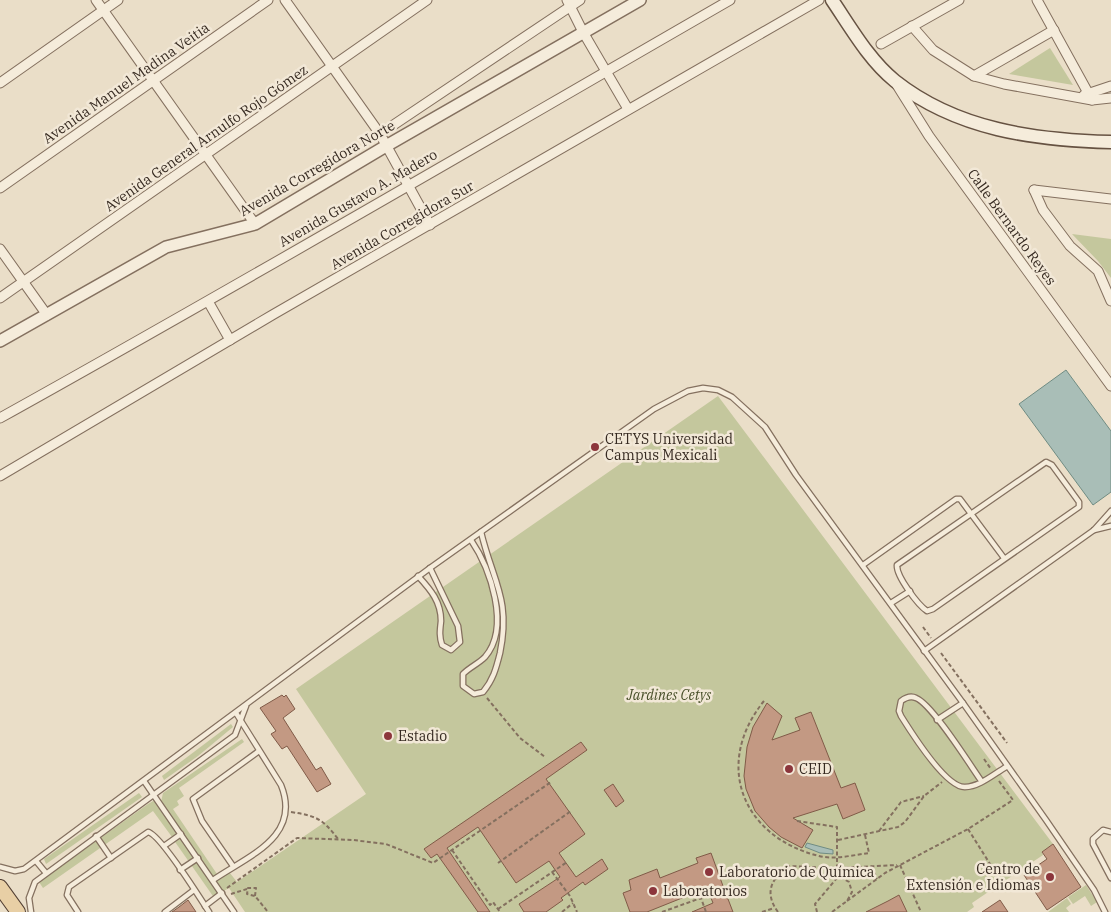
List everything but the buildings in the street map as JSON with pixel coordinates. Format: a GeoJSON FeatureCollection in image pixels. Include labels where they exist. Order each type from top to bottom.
{"type":"FeatureCollection","features":[{"type":"Feature","properties":{"kind":"main road"},"geometry":{"type":"LineString","coordinates":[[832,0],[860,41],[894,80],[954,117],[1042,141],[1111,150]]}},
{"type":"Feature","properties":{"kind":"main road"},"geometry":{"type":"LineString","coordinates":[[1023,135],[1111,142]]}},
{"type":"Feature","properties":{"kind":"main road"},"geometry":{"type":"LineString","coordinates":[[0,887],[18,912]]}},
{"type":"Feature","properties":{"kind":"street"},"geometry":{"type":"LineString","coordinates":[[96,0],[152,81],[256,224]]}},
{"type":"Feature","properties":{"kind":"street"},"geometry":{"type":"LineString","coordinates":[[0,83],[118,0]]}},
{"type":"Feature","properties":{"kind":"street","name":"Avenida Manuel Madina Veitia"},"geometry":{"type":"LineString","coordinates":[[0,188],[268,0]]}},
{"type":"Feature","properties":{"kind":"street"},"geometry":{"type":"LineString","coordinates":[[285,0],[380,134],[406,185],[430,225]]}},
{"type":"Feature","properties":{"kind":"street","name":"Avenida General Arnulfo Rojo Gómez"},"geometry":{"type":"LineString","coordinates":[[0,298],[427,0]]}},
{"type":"Feature","properties":{"kind":"street"},"geometry":{"type":"LineString","coordinates":[[380,134],[569,3],[580,0]]}},
{"type":"Feature","properties":{"kind":"street","name":"Avenida Corregidora Norte"},"geometry":{"type":"LineString","coordinates":[[0,341],[166,247],[256,224],[386,146],[640,0]]}},
{"type":"Feature","properties":{"kind":"street","name":"Avenida Gustavo A. Madero"},"geometry":{"type":"LineString","coordinates":[[0,418],[209,302],[406,185],[730,0]]}},
{"type":"Feature","properties":{"kind":"street","name":"Avenida Corregidora Sur"},"geometry":{"type":"LineString","coordinates":[[0,476],[230,340],[818,0]]}},
{"type":"Feature","properties":{"kind":"street"},"geometry":{"type":"LineString","coordinates":[[881,44],[958,0]]}},
{"type":"Feature","properties":{"kind":"street"},"geometry":{"type":"LineString","coordinates":[[1038,0],[1091,97]]}},
{"type":"Feature","properties":{"kind":"street"},"geometry":{"type":"LineString","coordinates":[[569,3],[582,32],[628,110]]}},
{"type":"Feature","properties":{"kind":"street"},"geometry":{"type":"LineString","coordinates":[[912,26],[933,50],[974,76],[1004,84],[1076,97],[1111,98]]}},
{"type":"Feature","properties":{"kind":"street"},"geometry":{"type":"LineString","coordinates":[[974,76],[1054,30]]}},
{"type":"Feature","properties":{"kind":"street","name":"Calle Bernardo Reyes"},"geometry":{"type":"LineString","coordinates":[[894,80],[929,136],[1111,386]]}},
{"type":"Feature","properties":{"kind":"street"},"geometry":{"type":"LineString","coordinates":[[1091,97],[1111,86]]}},
{"type":"Feature","properties":{"kind":"street"},"geometry":{"type":"LineString","coordinates":[[1111,199],[1034,190],[1043,210],[1070,246],[1098,271],[1109,289],[1111,301]]}},
{"type":"Feature","properties":{"kind":"street"},"geometry":{"type":"LineString","coordinates":[[0,249],[47,314]]}},
{"type":"Feature","properties":{"kind":"street"},"geometry":{"type":"LineString","coordinates":[[209,302],[230,340]]}},
{"type":"Feature","properties":{"kind":"lane"},"geometry":{"type":"LineString","coordinates":[[0,867],[19,871],[36,861],[418,576],[480,532],[654,410],[688,391],[703,388],[718,390],[732,396],[765,427],[796,475],[963,703],[1088,882],[1105,912]]}},
{"type":"Feature","properties":{"kind":"lane"},"geometry":{"type":"LineString","coordinates":[[1046,462],[1052,465],[1079,502],[1077,510],[1004,558],[933,609],[927,611],[921,607],[898,573],[897,565],[972,513],[1046,462]]}},
{"type":"Feature","properties":{"kind":"lane"},"geometry":{"type":"LineString","coordinates":[[863,565],[952,500],[960,499],[1004,558]]}},
{"type":"Feature","properties":{"kind":"lane"},"geometry":{"type":"LineString","coordinates":[[924,651],[1094,530],[1111,511]]}},
{"type":"Feature","properties":{"kind":"lane"},"geometry":{"type":"LineString","coordinates":[[1094,530],[1111,526]]}},
{"type":"Feature","properties":{"kind":"lane"},"geometry":{"type":"LineString","coordinates":[[471,540],[485,566],[496,611],[496,633],[485,656],[467,670],[462,680],[467,691],[474,694],[483,692],[491,683],[496,670],[505,623],[503,603],[480,532]]}},
{"type":"Feature","properties":{"kind":"lane"},"geometry":{"type":"LineString","coordinates":[[418,576],[432,591],[438,601],[440,638],[442,645],[451,650],[460,642],[460,631],[430,568]]}},
{"type":"Feature","properties":{"kind":"lane"},"geometry":{"type":"LineString","coordinates":[[892,604],[910,591]]}},
{"type":"Feature","properties":{"kind":"lane"},"geometry":{"type":"LineString","coordinates":[[982,782],[928,708],[915,697],[901,701],[899,711],[901,716],[945,777],[956,786],[964,788],[982,782],[1006,767]]}},
{"type":"Feature","properties":{"kind":"lane"},"geometry":{"type":"LineString","coordinates":[[937,720],[963,703]]}},
{"type":"Feature","properties":{"kind":"lane"},"geometry":{"type":"LineString","coordinates":[[31,912],[30,891],[35,882],[235,735],[247,705]]}},
{"type":"Feature","properties":{"kind":"lane"},"geometry":{"type":"LineString","coordinates":[[213,880],[275,837],[283,824],[286,811],[285,795],[281,785],[236,713]]}},
{"type":"Feature","properties":{"kind":"lane"},"geometry":{"type":"LineString","coordinates":[[233,866],[202,821],[193,799],[259,751]]}},
{"type":"Feature","properties":{"kind":"lane"},"geometry":{"type":"LineString","coordinates":[[144,781],[155,794],[234,912]]}},
{"type":"Feature","properties":{"kind":"lane"},"geometry":{"type":"LineString","coordinates":[[1111,832],[1103,830],[1097,834],[1092,844],[1111,878]]}},
{"type":"Feature","properties":{"kind":"lane"},"geometry":{"type":"LineString","coordinates":[[78,912],[67,895],[67,889],[148,832],[156,835],[209,912]]}},
{"type":"Feature","properties":{"kind":"lane"},"geometry":{"type":"LineString","coordinates":[[164,846],[181,834]]}},
{"type":"Feature","properties":{"kind":"lane"},"geometry":{"type":"LineString","coordinates":[[96,836],[112,858]]}},
{"type":"Feature","properties":{"kind":"lane"},"geometry":{"type":"LineString","coordinates":[[180,870],[198,858]]}},
{"type":"Feature","properties":{"kind":"lane"},"geometry":{"type":"LineString","coordinates":[[36,861],[46,873]]}},
{"type":"Feature","properties":{"kind":"lane"},"geometry":{"type":"LineString","coordinates":[[165,912],[194,890]]}},
{"type":"Feature","properties":{"kind":"lane"},"geometry":{"type":"LineString","coordinates":[[205,906],[222,893]]}},
{"type":"Feature","properties":{"kind":"path"},"geometry":{"type":"LineString","coordinates":[[924,628],[931,638]]}},
{"type":"Feature","properties":{"kind":"path"},"geometry":{"type":"LineString","coordinates":[[941,653],[1007,743]]}},
{"type":"Feature","properties":{"kind":"path"},"geometry":{"type":"LineString","coordinates":[[483,692],[520,738],[545,757]]}},
{"type":"Feature","properties":{"kind":"path"},"geometry":{"type":"LineString","coordinates":[[764,701],[748,725],[741,748],[738,776],[746,805],[767,830],[781,840],[821,857],[868,853],[865,835]]}},
{"type":"Feature","properties":{"kind":"path"},"geometry":{"type":"LineString","coordinates":[[838,840],[898,827],[905,822],[924,796],[942,781]]}},
{"type":"Feature","properties":{"kind":"path"},"geometry":{"type":"LineString","coordinates":[[226,887],[297,838],[338,839],[386,844],[434,863],[551,782]]}},
{"type":"Feature","properties":{"kind":"path"},"geometry":{"type":"LineString","coordinates":[[879,831],[902,802],[924,796]]}},
{"type":"Feature","properties":{"kind":"path"},"geometry":{"type":"LineString","coordinates":[[832,912],[877,879],[968,829],[1012,800]]}},
{"type":"Feature","properties":{"kind":"path"},"geometry":{"type":"LineString","coordinates":[[286,811],[316,816],[327,825],[338,839]]}},
{"type":"Feature","properties":{"kind":"path"},"geometry":{"type":"LineString","coordinates":[[498,862],[571,811]]}},
{"type":"Feature","properties":{"kind":"path"},"geometry":{"type":"LineString","coordinates":[[797,821],[837,828],[837,878],[815,904],[817,912]]}},
{"type":"Feature","properties":{"kind":"path"},"geometry":{"type":"LineString","coordinates":[[968,829],[1002,882]]}},
{"type":"Feature","properties":{"kind":"path"},"geometry":{"type":"LineString","coordinates":[[452,850],[490,905],[493,902],[499,911],[567,862]]}},
{"type":"Feature","properties":{"kind":"path"},"geometry":{"type":"LineString","coordinates":[[778,912],[770,890],[772,882],[788,866],[837,868],[900,865]]}},
{"type":"Feature","properties":{"kind":"path"},"geometry":{"type":"LineString","coordinates":[[900,865],[921,912]]}},
{"type":"Feature","properties":{"kind":"path"},"geometry":{"type":"LineString","coordinates":[[871,866],[877,879]]}},
{"type":"Feature","properties":{"kind":"path"},"geometry":{"type":"LineString","coordinates":[[552,872],[577,912]]}},
{"type":"Feature","properties":{"kind":"path"},"geometry":{"type":"LineString","coordinates":[[837,875],[849,882],[852,892],[847,901]]}},
{"type":"Feature","properties":{"kind":"path"},"geometry":{"type":"LineString","coordinates":[[231,894],[255,887],[257,891],[255,896]]}},
{"type":"Feature","properties":{"kind":"path"},"geometry":{"type":"LineString","coordinates":[[247,889],[249,896],[255,896]]}},
{"type":"Feature","properties":{"kind":"path"},"geometry":{"type":"LineString","coordinates":[[255,896],[268,912]]}},
{"type":"Feature","properties":{"kind":"path"},"geometry":{"type":"LineString","coordinates":[[662,912],[701,898],[706,912]]}},
{"type":"Feature","properties":{"kind":"path"},"geometry":{"type":"LineString","coordinates":[[562,912],[573,903]]}},
{"type":"Feature","properties":{"kind":"path"},"geometry":{"type":"LineString","coordinates":[[673,908],[674,912]]}},
{"type":"Feature","properties":{"kind":"path"},"geometry":{"type":"LineString","coordinates":[[762,912],[775,908]]}},
{"type":"Feature","properties":{"kind":"green space"},"geometry":{"type":"Polygon","coordinates":[[[1050,48],[1073,85],[1009,74],[1050,48]]]}},
{"type":"Feature","properties":{"kind":"green space"},"geometry":{"type":"Polygon","coordinates":[[[1072,234],[1111,239],[1111,278],[1098,261],[1072,234]]]}},
{"type":"Feature","properties":{"kind":"green space","name":"Jardines Cetys"},"geometry":{"type":"Polygon","coordinates":[[[718,396],[1053,844],[1042,852],[1043,855],[1006,880],[1003,877],[999,881],[1000,884],[972,903],[974,907],[967,912],[245,912],[229,888],[222,892],[180,832],[172,837],[153,811],[43,888],[39,882],[148,804],[153,801],[161,802],[163,793],[242,739],[244,742],[179,788],[184,796],[177,801],[179,805],[173,809],[217,874],[226,868],[237,882],[366,794],[296,689],[718,396]]]}},
{"type":"Feature","properties":{"kind":"green space"},"geometry":{"type":"Polygon","coordinates":[[[231,724],[233,727],[198,756],[164,780],[162,776],[231,724]]]}},
{"type":"Feature","properties":{"kind":"green space"},"geometry":{"type":"Polygon","coordinates":[[[139,793],[142,797],[46,864],[44,859],[139,793]]]}},
{"type":"Feature","properties":{"kind":"green space"},"geometry":{"type":"Polygon","coordinates":[[[181,834],[222,893],[215,899],[173,839],[181,834]]]}},
{"type":"Feature","properties":{"kind":"green space"},"geometry":{"type":"Polygon","coordinates":[[[1086,885],[1097,902],[1091,906],[1085,896],[1073,904],[1068,897],[1086,885]]]}},
{"type":"Feature","properties":{"kind":"green space"},"geometry":{"type":"Polygon","coordinates":[[[1067,898],[1071,904],[1066,908],[1069,912],[1048,912],[1067,898]]]}},
{"type":"Feature","properties":{"kind":"water"},"geometry":{"type":"Polygon","coordinates":[[[1066,370],[1111,431],[1111,492],[1093,505],[1019,404],[1066,370]]]}},
{"type":"Feature","properties":{"kind":"water"},"geometry":{"type":"Polygon","coordinates":[[[807,843],[833,850],[833,854],[820,853],[805,847],[807,843]]]}},
{"type":"Feature","properties":{"kind":"place","name":"CETYS Universidad Campus Mexicali"},"geometry":{"type":"Point","coordinates":[595,447]}},
{"type":"Feature","properties":{"kind":"place","name":"Estadio"},"geometry":{"type":"Point","coordinates":[388,736]}},
{"type":"Feature","properties":{"kind":"place","name":"CEID"},"geometry":{"type":"Point","coordinates":[789,769]}},
{"type":"Feature","properties":{"kind":"place","name":"Laboratorio de Química"},"geometry":{"type":"Point","coordinates":[709,872]}},
{"type":"Feature","properties":{"kind":"place","name":"Centro de Extensión e Idiomas"},"geometry":{"type":"Point","coordinates":[1050,877]}},
{"type":"Feature","properties":{"kind":"place","name":"Laboratorios"},"geometry":{"type":"Point","coordinates":[653,891]}}]}
